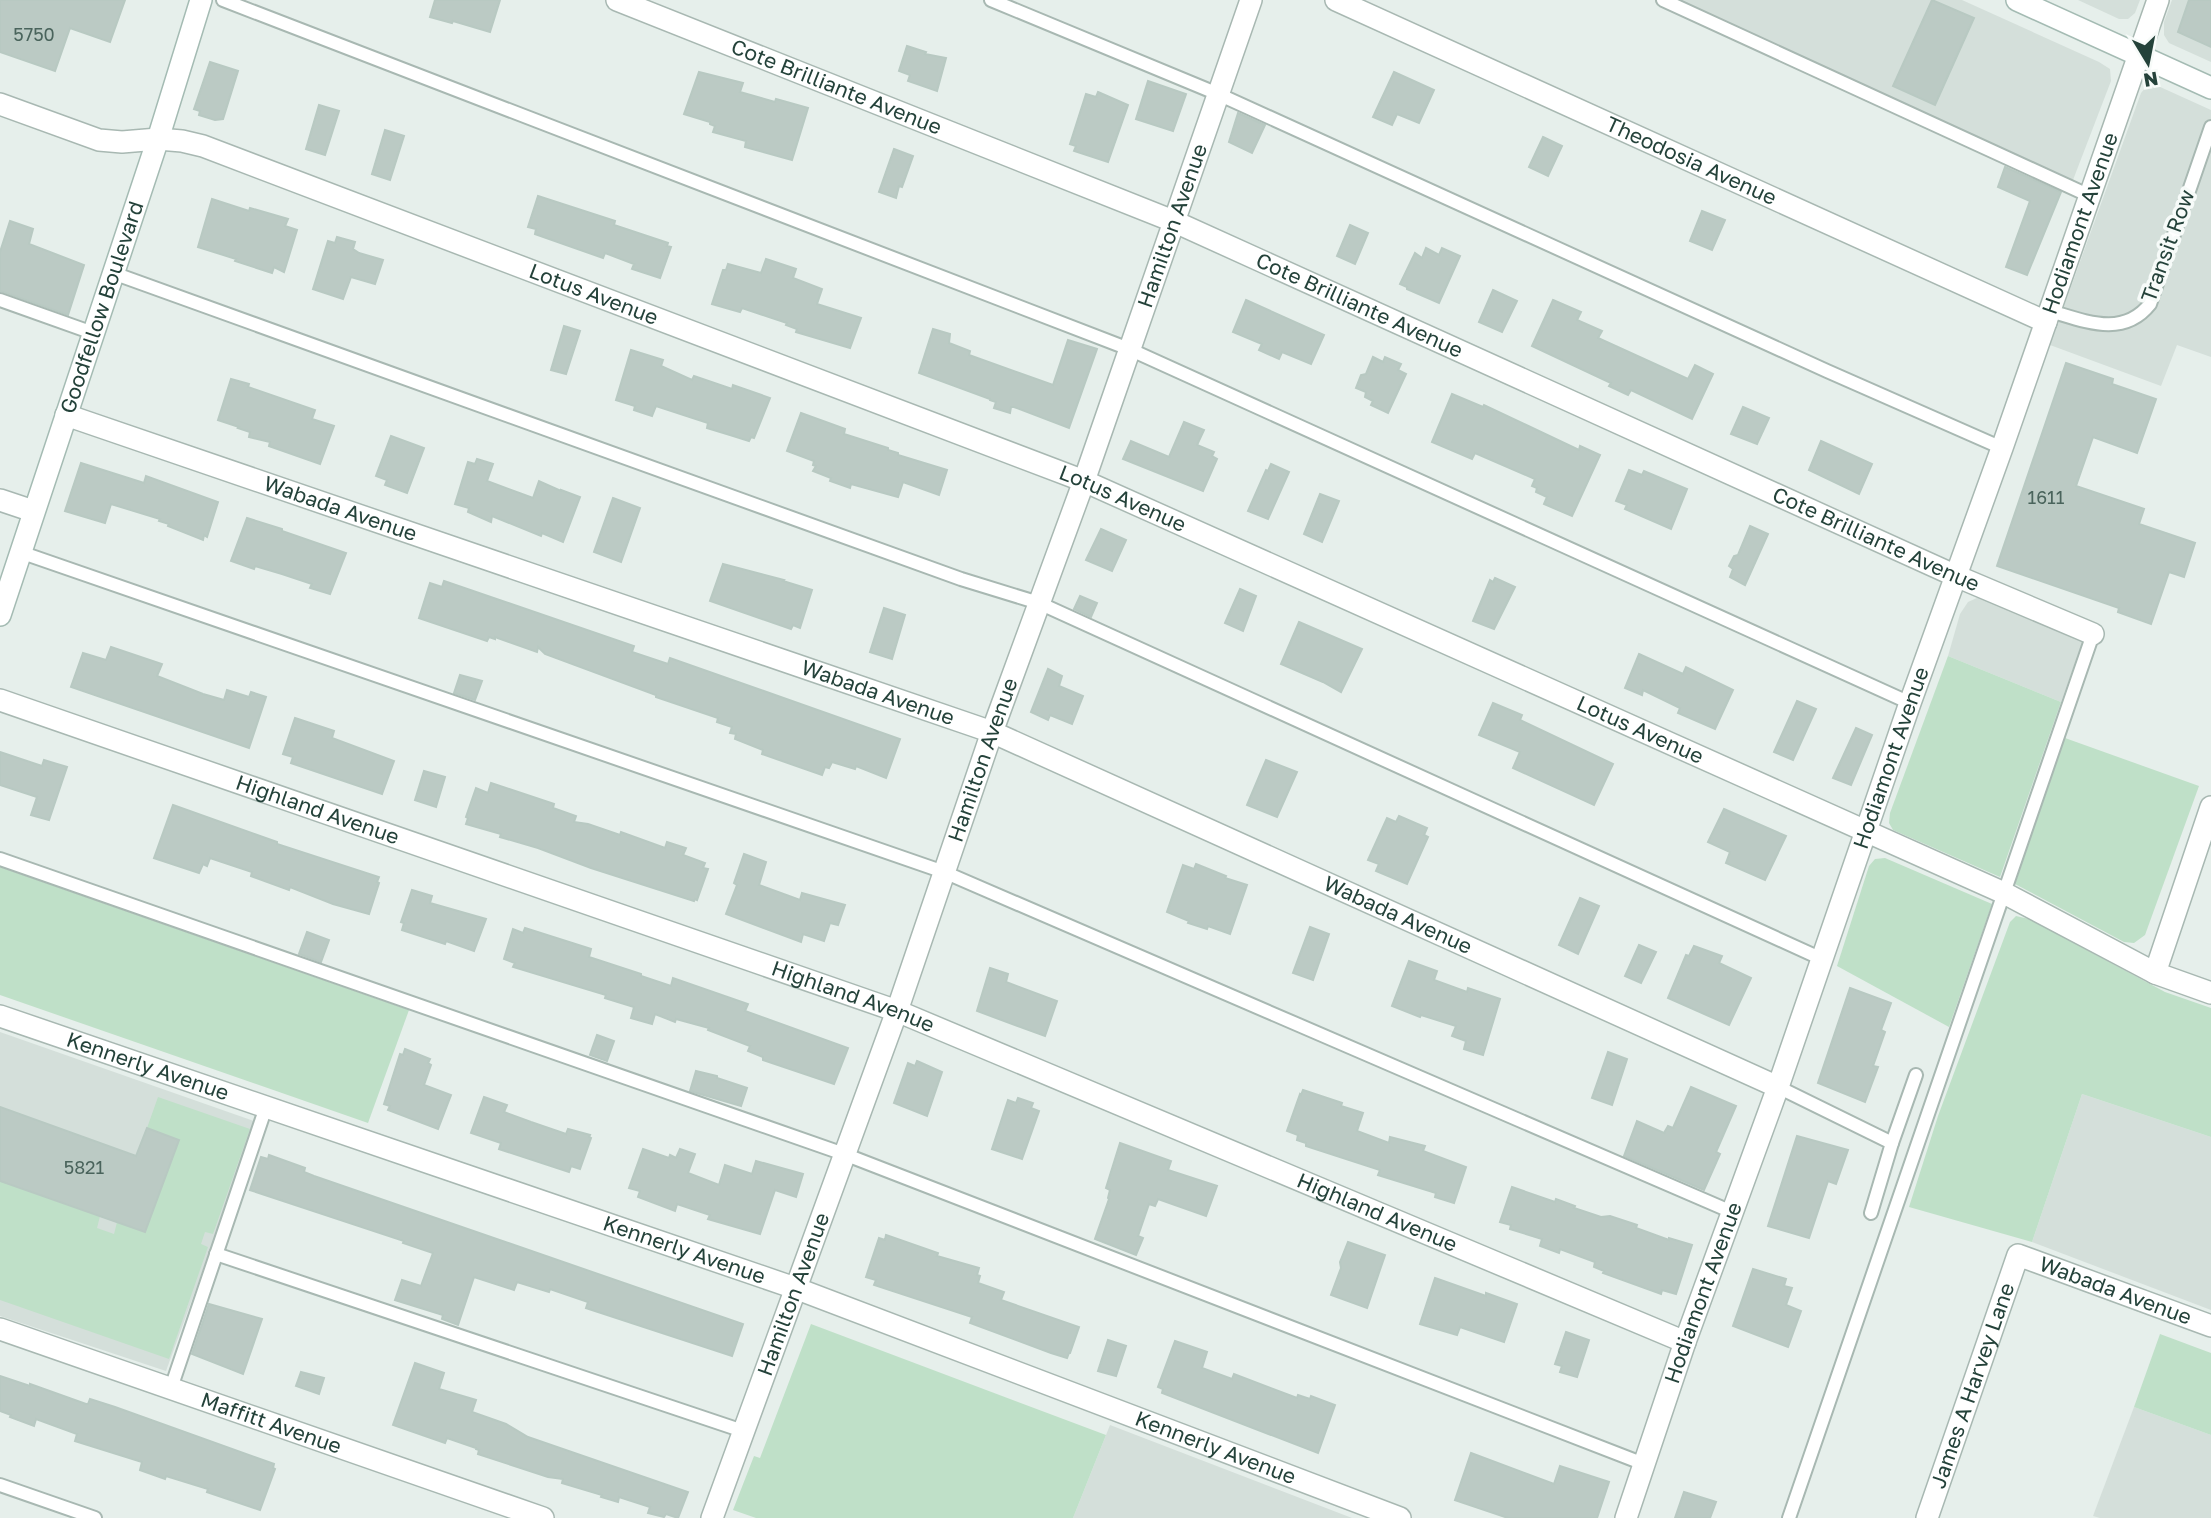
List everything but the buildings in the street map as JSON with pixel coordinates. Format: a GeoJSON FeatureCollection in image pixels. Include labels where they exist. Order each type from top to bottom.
{"type":"FeatureCollection","features":[{"type":"Feature","properties":{"kind":"street","name":"Goodfellow Boulevard"},"geometry":{"type":"LineString","coordinates":[[0,615],[158,139],[201,0]]}},
{"type":"Feature","properties":{"kind":"street","name":"Cote Brilliante Avenue"},"geometry":{"type":"LineString","coordinates":[[617,0],[1173,221],[1956,576],[2093,634]]}},
{"type":"Feature","properties":{"kind":"street","name":"Hamilton Avenue"},"geometry":{"type":"LineString","coordinates":[[712,1518],[897,1011],[992,732],[1084,481],[1251,0]]}},
{"type":"Feature","properties":{"kind":"street","name":"Theodosia Avenue"},"geometry":{"type":"LineString","coordinates":[[1336,0],[2048,316]]}},
{"type":"Feature","properties":{"kind":"street"},"geometry":{"type":"LineString","coordinates":[[2017,0],[2211,88]]}},
{"type":"Feature","properties":{"kind":"street","name":"Hodiamont Avenue"},"geometry":{"type":"LineString","coordinates":[[1626,1518],[1685,1342],[1778,1087],[1910,703],[2158,0]]}},
{"type":"Feature","properties":{"kind":"street","name":"Lotus Avenue"},"geometry":{"type":"LineString","coordinates":[[0,104],[99,140],[122,142],[158,139],[203,146],[1084,481],[2004,893],[2155,973],[2211,993]]}},
{"type":"Feature","properties":{"kind":"street","name":"Wabada Avenue"},"geometry":{"type":"LineString","coordinates":[[66,415],[992,732],[1778,1087]]}},
{"type":"Feature","properties":{"kind":"street"},"geometry":{"type":"LineString","coordinates":[[0,499],[33,511]]}},
{"type":"Feature","properties":{"kind":"street","name":"Highland Avenue"},"geometry":{"type":"LineString","coordinates":[[0,700],[897,1011],[1685,1342]]}},
{"type":"Feature","properties":{"kind":"street"},"geometry":{"type":"LineString","coordinates":[[2155,973],[2203,856],[2211,807]]}},
{"type":"Feature","properties":{"kind":"street","name":"Kennerly Avenue"},"geometry":{"type":"LineString","coordinates":[[0,1016],[795,1288],[1400,1518]]}},
{"type":"Feature","properties":{"kind":"street","name":"Wabada Avenue"},"geometry":{"type":"LineString","coordinates":[[2018,1255],[2211,1326]]}},
{"type":"Feature","properties":{"kind":"street","name":"James A Harvey Lane"},"geometry":{"type":"LineString","coordinates":[[1927,1518],[2018,1255]]}},
{"type":"Feature","properties":{"kind":"street","name":"Maffitt Avenue"},"geometry":{"type":"LineString","coordinates":[[0,1329],[543,1518]]}},
{"type":"Feature","properties":{"kind":"lane"},"geometry":{"type":"LineString","coordinates":[[223,0],[1129,349],[1910,703]]}},
{"type":"Feature","properties":{"kind":"lane"},"geometry":{"type":"LineString","coordinates":[[991,0],[1218,94],[2002,448]]}},
{"type":"Feature","properties":{"kind":"lane"},"geometry":{"type":"LineString","coordinates":[[1662,0],[2090,196]]}},
{"type":"Feature","properties":{"kind":"lane","name":"Transit Row"},"geometry":{"type":"LineString","coordinates":[[2048,316],[2120,324],[2135,320],[2143,313],[2150,304],[2211,127]]}},
{"type":"Feature","properties":{"kind":"lane"},"geometry":{"type":"LineString","coordinates":[[113,273],[961,579],[1039,603],[1822,959]]}},
{"type":"Feature","properties":{"kind":"lane"},"geometry":{"type":"LineString","coordinates":[[0,300],[93,333]]}},
{"type":"Feature","properties":{"kind":"lane"},"geometry":{"type":"LineString","coordinates":[[20,552],[944,872],[1732,1212]]}},
{"type":"Feature","properties":{"kind":"lane"},"geometry":{"type":"LineString","coordinates":[[1789,1518],[2093,634]]}},
{"type":"Feature","properties":{"kind":"lane"},"geometry":{"type":"LineString","coordinates":[[0,859],[844,1154],[1644,1464]]}},
{"type":"Feature","properties":{"kind":"lane"},"geometry":{"type":"LineString","coordinates":[[1871,1213],[1916,1075]]}},
{"type":"Feature","properties":{"kind":"lane"},"geometry":{"type":"LineString","coordinates":[[1778,1087],[1892,1143]]}},
{"type":"Feature","properties":{"kind":"lane"},"geometry":{"type":"LineString","coordinates":[[171,1388],[267,1107]]}},
{"type":"Feature","properties":{"kind":"lane"},"geometry":{"type":"LineString","coordinates":[[216,1254],[743,1431]]}},
{"type":"Feature","properties":{"kind":"lane"},"geometry":{"type":"LineString","coordinates":[[0,1485],[95,1518]]}},
{"type":"Feature","properties":{"kind":"shaded area"},"geometry":{"type":"Polygon","coordinates":[[[1678,0],[1962,0],[2099,62],[2110,69],[2111,81],[2073,180],[1678,0]]]}},
{"type":"Feature","properties":{"kind":"shaded area"},"geometry":{"type":"Polygon","coordinates":[[[2078,0],[2140,0],[2135,13],[2128,19],[2119,19],[2078,0]]]}},
{"type":"Feature","properties":{"kind":"shaded area"},"geometry":{"type":"Polygon","coordinates":[[[2172,0],[2211,0],[2211,62],[2169,43],[2164,35],[2164,22],[2172,0]]]}},
{"type":"Feature","properties":{"kind":"shaded area"},"geometry":{"type":"Polygon","coordinates":[[[2147,86],[2158,86],[2211,110],[2211,357],[2177,345],[2161,386],[2050,345],[2141,93],[2147,86]]]}},
{"type":"Feature","properties":{"kind":"shaded area"},"geometry":{"type":"Polygon","coordinates":[[[1979,597],[2084,638],[2061,702],[1948,656],[1960,614],[1968,602],[1979,597]]]}},
{"type":"Feature","properties":{"kind":"shaded area"},"geometry":{"type":"Polygon","coordinates":[[[0,1032],[257,1122],[166,1371],[0,1316],[0,1032]]]}},
{"type":"Feature","properties":{"kind":"shaded area"},"geometry":{"type":"Polygon","coordinates":[[[2082,1094],[2211,1137],[2211,1310],[2032,1242],[2082,1094]]]}},
{"type":"Feature","properties":{"kind":"shaded area"},"geometry":{"type":"Polygon","coordinates":[[[2134,1407],[2211,1435],[2211,1518],[2093,1516],[2134,1407]]]}},
{"type":"Feature","properties":{"kind":"shaded area"},"geometry":{"type":"Polygon","coordinates":[[[1110,1425],[1352,1518],[1073,1518],[1110,1425]]]}},
{"type":"Feature","properties":{"kind":"green space"},"geometry":{"type":"Polygon","coordinates":[[[1948,656],[2061,702],[2000,877],[1893,830],[1889,823],[1890,813],[1948,656]]]}},
{"type":"Feature","properties":{"kind":"green space"},"geometry":{"type":"Polygon","coordinates":[[[2065,738],[2199,786],[2145,935],[2134,943],[2124,942],[2015,884],[2065,738]]]}},
{"type":"Feature","properties":{"kind":"green space"},"geometry":{"type":"Polygon","coordinates":[[[1885,858],[1992,904],[1949,1027],[1837,966],[1869,866],[1875,859],[1885,858]]]}},
{"type":"Feature","properties":{"kind":"green space"},"geometry":{"type":"Polygon","coordinates":[[[0,867],[409,1010],[368,1123],[0,995],[0,867]]]}},
{"type":"Feature","properties":{"kind":"green space"},"geometry":{"type":"Polygon","coordinates":[[[2016,916],[2029,919],[2165,992],[2211,1008],[2211,1137],[2082,1094],[2032,1242],[1909,1207],[1938,1116],[2010,922],[2016,916]]]}},
{"type":"Feature","properties":{"kind":"green space"},"geometry":{"type":"Polygon","coordinates":[[[158,1097],[250,1129],[213,1234],[205,1232],[201,1244],[208,1247],[169,1359],[0,1300],[0,1181],[100,1216],[97,1228],[114,1234],[117,1222],[178,1140],[147,1128],[158,1097]]]}},
{"type":"Feature","properties":{"kind":"green space"},"geometry":{"type":"Polygon","coordinates":[[[811,1324],[1106,1435],[1073,1518],[756,1518],[733,1510],[754,1456],[760,1458],[811,1324]]]}},
{"type":"Feature","properties":{"kind":"green space"},"geometry":{"type":"Polygon","coordinates":[[[2160,1334],[2211,1353],[2211,1435],[2134,1407],[2160,1334]]]}}]}
